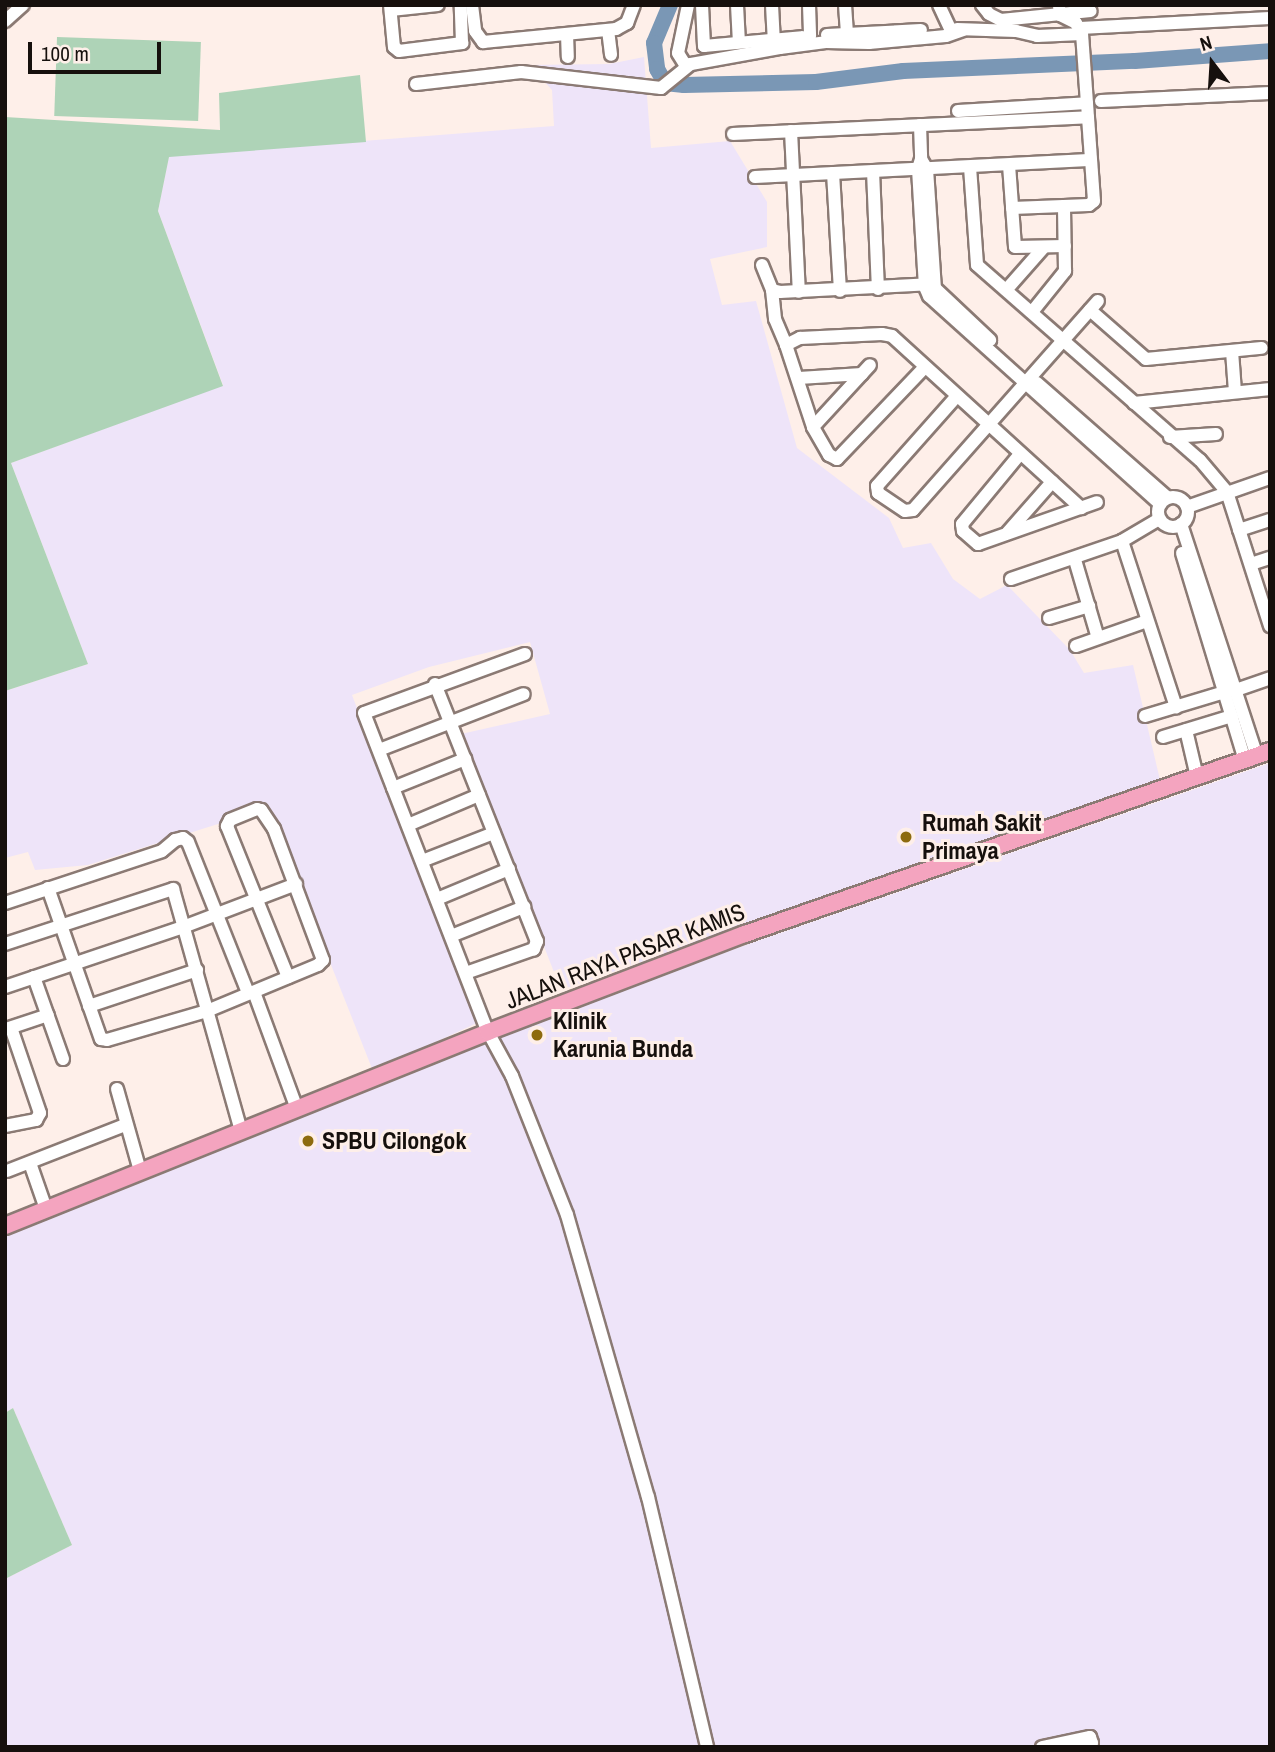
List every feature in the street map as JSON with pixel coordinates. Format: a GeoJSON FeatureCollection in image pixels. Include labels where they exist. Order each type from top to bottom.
{"type":"FeatureCollection","features":[{"type":"Feature","properties":{"kind":"main road","name":"JALAN RAYA PASAR KAMIS"},"geometry":{"type":"LineString","coordinates":[[6,1222],[46,1209],[488,1032],[745,934],[1257,756]]}},
{"type":"Feature","properties":{"kind":"street"},"geometry":{"type":"LineString","coordinates":[[5,21],[23,5]]}},
{"type":"Feature","properties":{"kind":"street"},"geometry":{"type":"LineString","coordinates":[[438,5],[390,7],[394,49],[399,51],[462,43],[461,5]]}},
{"type":"Feature","properties":{"kind":"street"},"geometry":{"type":"LineString","coordinates":[[472,5],[474,31],[483,42],[608,30],[627,23],[634,5]]}},
{"type":"Feature","properties":{"kind":"street"},"geometry":{"type":"LineString","coordinates":[[683,70],[678,53],[688,5]]}},
{"type":"Feature","properties":{"kind":"street"},"geometry":{"type":"LineString","coordinates":[[702,5],[704,46],[847,33],[950,29],[1016,31],[1037,36],[1270,18]]}},
{"type":"Feature","properties":{"kind":"street"},"geometry":{"type":"LineString","coordinates":[[737,5],[740,43]]}},
{"type":"Feature","properties":{"kind":"street"},"geometry":{"type":"LineString","coordinates":[[772,5],[774,39]]}},
{"type":"Feature","properties":{"kind":"street"},"geometry":{"type":"LineString","coordinates":[[809,5],[810,36]]}},
{"type":"Feature","properties":{"kind":"street"},"geometry":{"type":"LineString","coordinates":[[845,5],[847,33]]}},
{"type":"Feature","properties":{"kind":"street"},"geometry":{"type":"LineString","coordinates":[[939,5],[950,29]]}},
{"type":"Feature","properties":{"kind":"street"},"geometry":{"type":"LineString","coordinates":[[982,5],[996,20],[1018,12],[1091,10]]}},
{"type":"Feature","properties":{"kind":"street"},"geometry":{"type":"LineString","coordinates":[[1012,208],[1089,205],[1094,201],[1081,31],[1060,10]]}},
{"type":"Feature","properties":{"kind":"street"},"geometry":{"type":"LineString","coordinates":[[608,30],[611,55]]}},
{"type":"Feature","properties":{"kind":"street"},"geometry":{"type":"LineString","coordinates":[[416,84],[521,72],[607,80],[654,89],[668,86],[683,70],[780,48],[826,42],[869,43],[946,36],[963,30]]}},
{"type":"Feature","properties":{"kind":"street"},"geometry":{"type":"LineString","coordinates":[[566,34],[568,57]]}},
{"type":"Feature","properties":{"kind":"street"},"geometry":{"type":"LineString","coordinates":[[1101,101],[1270,93]]}},
{"type":"Feature","properties":{"kind":"street"},"geometry":{"type":"LineString","coordinates":[[958,111],[1088,110]]}},
{"type":"Feature","properties":{"kind":"street"},"geometry":{"type":"LineString","coordinates":[[733,134],[920,125],[1088,110]]}},
{"type":"Feature","properties":{"kind":"street"},"geometry":{"type":"LineString","coordinates":[[920,125],[930,285]]}},
{"type":"Feature","properties":{"kind":"street"},"geometry":{"type":"LineString","coordinates":[[791,131],[799,292]]}},
{"type":"Feature","properties":{"kind":"street"},"geometry":{"type":"LineString","coordinates":[[755,177],[922,166],[971,167],[1089,160]]}},
{"type":"Feature","properties":{"kind":"street"},"geometry":{"type":"LineString","coordinates":[[1009,165],[1015,247],[1065,246]]}},
{"type":"Feature","properties":{"kind":"street"},"geometry":{"type":"LineString","coordinates":[[971,167],[978,265],[1199,460],[1227,492],[1251,564],[1266,597],[1270,626]]}},
{"type":"Feature","properties":{"kind":"street"},"geometry":{"type":"LineString","coordinates":[[873,171],[878,289]]}},
{"type":"Feature","properties":{"kind":"street"},"geometry":{"type":"LineString","coordinates":[[833,173],[839,291]]}},
{"type":"Feature","properties":{"kind":"street"},"geometry":{"type":"LineString","coordinates":[[1032,312],[1065,271],[1064,206]]}},
{"type":"Feature","properties":{"kind":"street"},"geometry":{"type":"LineString","coordinates":[[1007,289],[1044,247]]}},
{"type":"Feature","properties":{"kind":"street"},"geometry":{"type":"LineString","coordinates":[[762,265],[772,290],[775,319],[799,378],[813,427],[829,455],[837,459],[843,457],[924,368]]}},
{"type":"Feature","properties":{"kind":"street"},"geometry":{"type":"LineString","coordinates":[[772,290],[839,291],[930,285],[1029,381],[1164,501]]}},
{"type":"Feature","properties":{"kind":"street"},"geometry":{"type":"LineString","coordinates":[[956,397],[877,486],[878,493],[905,511],[913,510],[1094,305],[1146,359],[1261,348]]}},
{"type":"Feature","properties":{"kind":"street"},"geometry":{"type":"LineString","coordinates":[[786,345],[800,338],[888,334],[1081,508]]}},
{"type":"Feature","properties":{"kind":"street"},"geometry":{"type":"LineString","coordinates":[[1232,351],[1235,392]]}},
{"type":"Feature","properties":{"kind":"street"},"geometry":{"type":"LineString","coordinates":[[799,378],[866,370],[813,427]]}},
{"type":"Feature","properties":{"kind":"street"},"geometry":{"type":"LineString","coordinates":[[1134,403],[1270,389]]}},
{"type":"Feature","properties":{"kind":"street"},"geometry":{"type":"LineString","coordinates":[[1170,437],[1216,434]]}},
{"type":"Feature","properties":{"kind":"street"},"geometry":{"type":"LineString","coordinates":[[1020,454],[961,527],[980,545],[1097,502]]}},
{"type":"Feature","properties":{"kind":"street"},"geometry":{"type":"LineString","coordinates":[[1187,507],[1270,478]]}},
{"type":"Feature","properties":{"kind":"street"},"geometry":{"type":"LineString","coordinates":[[1006,534],[1052,482]]}},
{"type":"Feature","properties":{"kind":"street"},"geometry":{"type":"LineString","coordinates":[[1159,519],[1165,525],[1178,526],[1187,517],[1187,507],[1179,498],[1164,501]]}},
{"type":"Feature","properties":{"kind":"street"},"geometry":{"type":"LineString","coordinates":[[1011,579],[1122,541],[1159,519],[1164,501]]}},
{"type":"Feature","properties":{"kind":"street"},"geometry":{"type":"LineString","coordinates":[[1240,530],[1270,520]]}},
{"type":"Feature","properties":{"kind":"street"},"geometry":{"type":"LineString","coordinates":[[1178,526],[1234,710],[1257,756]]}},
{"type":"Feature","properties":{"kind":"street"},"geometry":{"type":"LineString","coordinates":[[1122,541],[1176,707]]}},
{"type":"Feature","properties":{"kind":"street"},"geometry":{"type":"LineString","coordinates":[[1251,564],[1270,558]]}},
{"type":"Feature","properties":{"kind":"street"},"geometry":{"type":"LineString","coordinates":[[1075,559],[1098,638]]}},
{"type":"Feature","properties":{"kind":"street"},"geometry":{"type":"LineString","coordinates":[[1049,618],[1089,606]]}},
{"type":"Feature","properties":{"kind":"street"},"geometry":{"type":"LineString","coordinates":[[1076,646],[1147,621]]}},
{"type":"Feature","properties":{"kind":"street"},"geometry":{"type":"LineString","coordinates":[[525,654],[435,684],[364,713],[488,1032],[512,1076],[567,1215],[648,1497],[706,1747]]}},
{"type":"Feature","properties":{"kind":"street"},"geometry":{"type":"LineString","coordinates":[[1145,716],[1270,678]]}},
{"type":"Feature","properties":{"kind":"street"},"geometry":{"type":"LineString","coordinates":[[435,684],[537,944],[534,949],[466,974]]}},
{"type":"Feature","properties":{"kind":"street"},"geometry":{"type":"LineString","coordinates":[[379,750],[524,694]]}},
{"type":"Feature","properties":{"kind":"street"},"geometry":{"type":"LineString","coordinates":[[1163,737],[1234,710]]}},
{"type":"Feature","properties":{"kind":"street"},"geometry":{"type":"LineString","coordinates":[[1186,730],[1196,777]]}},
{"type":"Feature","properties":{"kind":"street"},"geometry":{"type":"LineString","coordinates":[[393,788],[465,759]]}},
{"type":"Feature","properties":{"kind":"street"},"geometry":{"type":"LineString","coordinates":[[408,825],[479,795]]}},
{"type":"Feature","properties":{"kind":"street"},"geometry":{"type":"LineString","coordinates":[[48,888],[100,1037],[107,1040],[207,1011],[288,977],[323,960],[296,884],[269,821],[265,813],[257,809],[230,820],[227,826],[288,977]]}},
{"type":"Feature","properties":{"kind":"street"},"geometry":{"type":"LineString","coordinates":[[422,861],[494,833]]}},
{"type":"Feature","properties":{"kind":"street"},"geometry":{"type":"LineString","coordinates":[[5,903],[162,850],[175,839],[183,838],[188,842],[297,1109]]}},
{"type":"Feature","properties":{"kind":"street"},"geometry":{"type":"LineString","coordinates":[[436,899],[509,869]]}},
{"type":"Feature","properties":{"kind":"street"},"geometry":{"type":"LineString","coordinates":[[5,987],[183,927],[296,884]]}},
{"type":"Feature","properties":{"kind":"street"},"geometry":{"type":"LineString","coordinates":[[5,944],[173,889],[241,1131]]}},
{"type":"Feature","properties":{"kind":"street"},"geometry":{"type":"LineString","coordinates":[[451,936],[524,907]]}},
{"type":"Feature","properties":{"kind":"street"},"geometry":{"type":"LineString","coordinates":[[89,1006],[197,970]]}},
{"type":"Feature","properties":{"kind":"street"},"geometry":{"type":"LineString","coordinates":[[34,977],[63,1059]]}},
{"type":"Feature","properties":{"kind":"street"},"geometry":{"type":"LineString","coordinates":[[5,1126],[36,1119],[40,1113],[8,1028],[48,1015]]}},
{"type":"Feature","properties":{"kind":"street"},"geometry":{"type":"LineString","coordinates":[[117,1089],[140,1171]]}},
{"type":"Feature","properties":{"kind":"street"},"geometry":{"type":"LineString","coordinates":[[7,1171],[125,1125]]}},
{"type":"Feature","properties":{"kind":"street"},"geometry":{"type":"LineString","coordinates":[[30,1163],[46,1209]]}},
{"type":"Feature","properties":{"kind":"street"},"geometry":{"type":"LineString","coordinates":[[1042,1747],[1090,1737],[1092,1743],[1085,1747]]}},
{"type":"Feature","properties":{"kind":"shaded area"},"geometry":{"type":"Polygon","coordinates":[[[644,57],[651,148],[730,141],[767,202],[767,247],[710,259],[722,305],[756,301],[797,448],[889,518],[903,548],[931,543],[953,579],[980,599],[1007,585],[1070,650],[1084,673],[1133,665],[1160,780],[561,990],[461,734],[550,714],[530,642],[429,667],[352,695],[477,1023],[373,1071],[269,808],[88,865],[35,870],[28,852],[5,858],[5,691],[88,664],[11,463],[223,385],[158,211],[169,156],[554,126],[552,90],[529,65],[609,64],[644,57]]]}},
{"type":"Feature","properties":{"kind":"shaded area"},"geometry":{"type":"Polygon","coordinates":[[[1270,763],[1270,1747],[5,1747],[5,1579],[72,1545],[13,1408],[5,1413],[5,1235],[137,1179],[568,1007],[1270,763]]]}},
{"type":"Feature","properties":{"kind":"green space"},"geometry":{"type":"Polygon","coordinates":[[[57,37],[201,42],[198,121],[54,116],[57,37]]]}},
{"type":"Feature","properties":{"kind":"green space"},"geometry":{"type":"Polygon","coordinates":[[[360,75],[366,142],[169,157],[158,211],[223,386],[11,463],[88,664],[5,691],[5,117],[220,130],[219,93],[360,75]]]}},
{"type":"Feature","properties":{"kind":"green space"},"geometry":{"type":"Polygon","coordinates":[[[13,1408],[72,1545],[5,1579],[5,1413],[13,1408]]]}},
{"type":"Feature","properties":{"kind":"waterway"},"geometry":{"type":"LineString","coordinates":[[670,5],[654,43],[657,69],[665,83],[684,85],[816,82],[903,71],[1135,61],[1270,51]]}},
{"type":"Feature","properties":{"kind":"place","name":"Rumah Sakit Primaya"},"geometry":{"type":"Point","coordinates":[906,837]}},
{"type":"Feature","properties":{"kind":"place","name":"Klinik Karunia Bunda"},"geometry":{"type":"Point","coordinates":[537,1035]}},
{"type":"Feature","properties":{"kind":"place","name":"SPBU Cilongok"},"geometry":{"type":"Point","coordinates":[308,1141]}}]}
